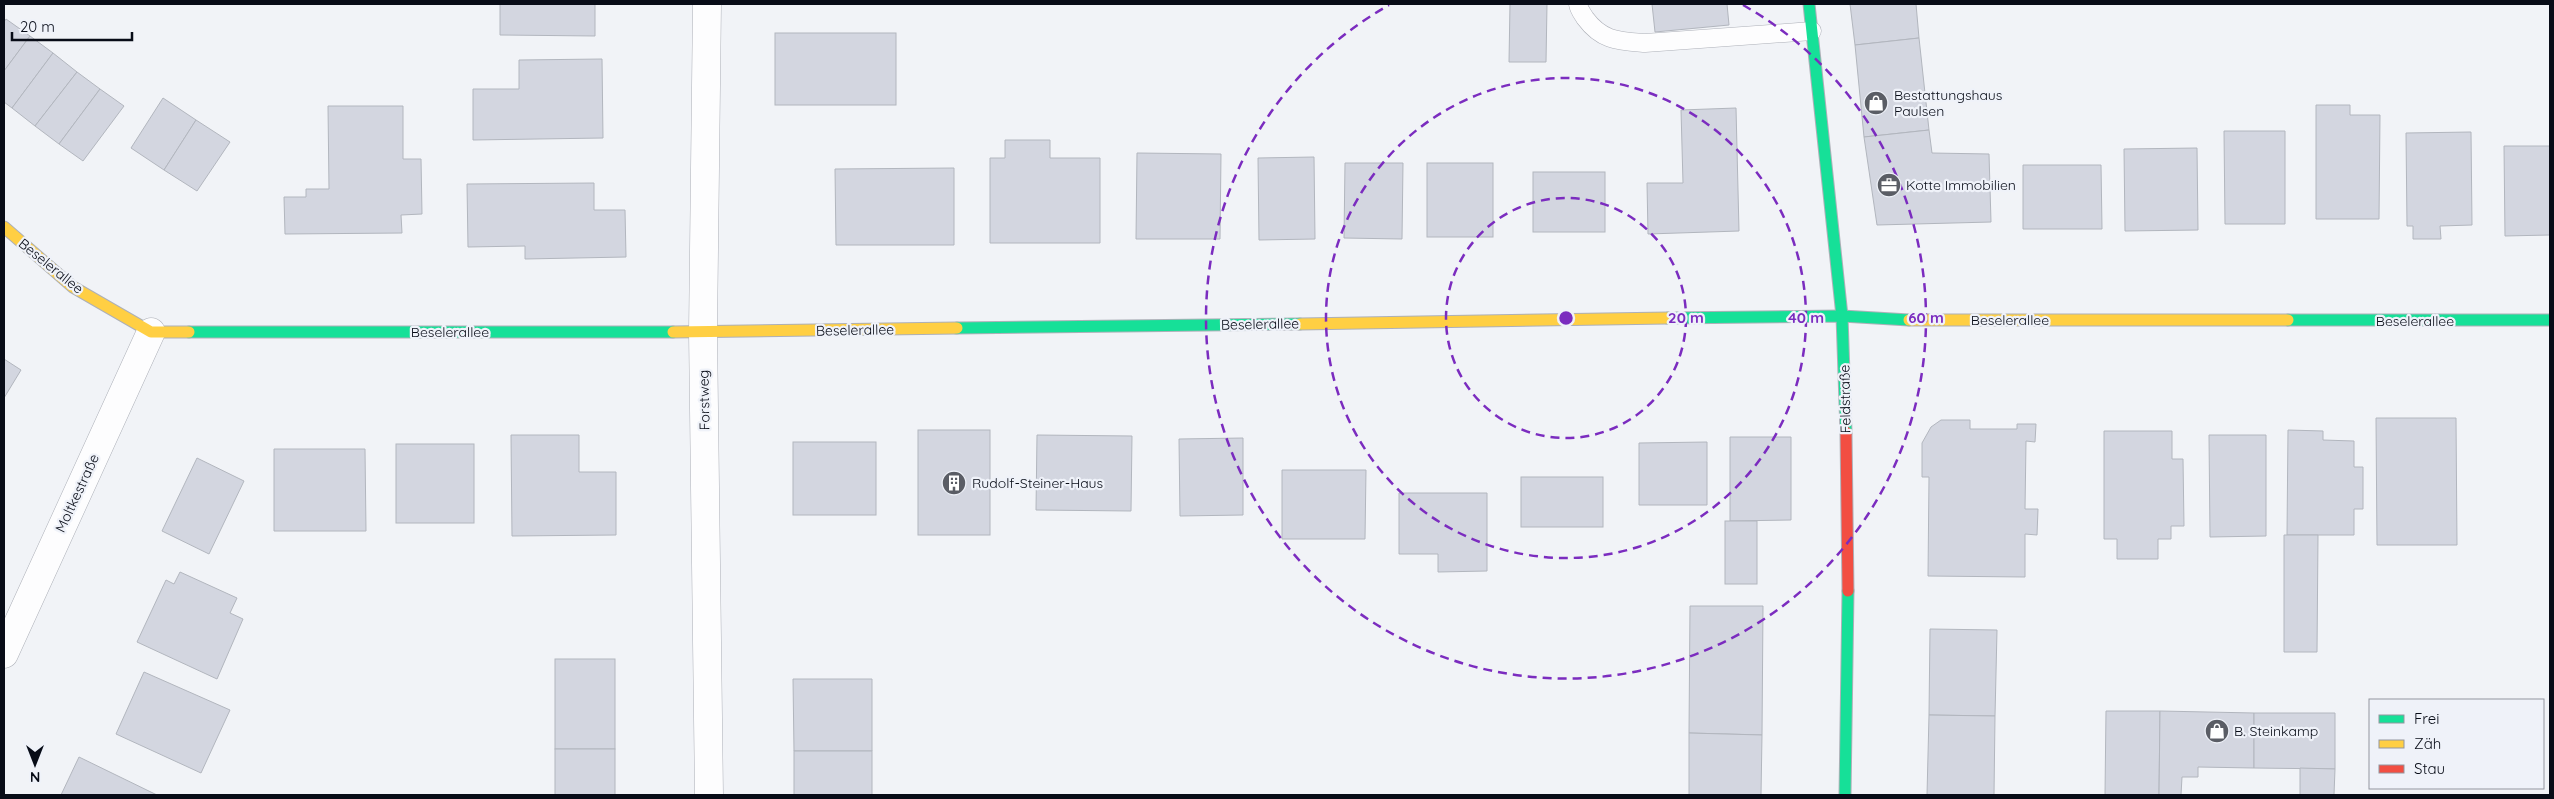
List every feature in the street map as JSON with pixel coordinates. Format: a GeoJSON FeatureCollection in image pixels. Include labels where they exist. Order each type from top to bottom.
{"type":"FeatureCollection","features":[{"type":"Feature","properties":{"kind":"street","name":"Forstweg"},"geometry":{"type":"LineString","coordinates":[[706,4],[703,332],[709,795]]}},
{"type":"Feature","properties":{"kind":"street","name":"Feldstraße"},"geometry":{"type":"LineString","coordinates":[[1809,4],[1842,316],[1846,394],[1848,645],[1846,795]]}},
{"type":"Feature","properties":{"kind":"street","name":"Beselerallee"},"geometry":{"type":"LineString","coordinates":[[4,227],[73,287],[151,332],[703,332],[1842,316],[1920,320],[2550,320]]}},
{"type":"Feature","properties":{"kind":"street","name":"Moltkestraße"},"geometry":{"type":"LineString","coordinates":[[4,654],[151,332]]}},
{"type":"Feature","properties":{"kind":"lane"},"geometry":{"type":"LineString","coordinates":[[1578,4],[1578,9],[1595,31],[1619,41],[1645,43],[1812,31]]}},
{"type":"Feature","properties":{"kind":"building"},"geometry":{"type":"Polygon","coordinates":[[[500,4],[595,4],[595,36],[500,35],[500,4]]]}},
{"type":"Feature","properties":{"kind":"building"},"geometry":{"type":"Polygon","coordinates":[[[1510,4],[1547,4],[1546,62],[1509,62],[1510,4]]]}},
{"type":"Feature","properties":{"kind":"building"},"geometry":{"type":"Polygon","coordinates":[[[1652,4],[1727,4],[1729,25],[1655,32],[1652,4]]]}},
{"type":"Feature","properties":{"kind":"building"},"geometry":{"type":"Polygon","coordinates":[[[1850,4],[1916,4],[1919,38],[1855,45],[1850,4]]]}},
{"type":"Feature","properties":{"kind":"building"},"geometry":{"type":"Polygon","coordinates":[[[6,19],[30,36],[4,71],[4,22],[6,19]]]}},
{"type":"Feature","properties":{"kind":"building"},"geometry":{"type":"Polygon","coordinates":[[[775,33],[896,33],[896,105],[775,105],[775,33]]]}},
{"type":"Feature","properties":{"kind":"building"},"geometry":{"type":"Polygon","coordinates":[[[30,36],[53,53],[12,108],[4,102],[4,71],[30,36]]]}},
{"type":"Feature","properties":{"kind":"building"},"geometry":{"type":"Polygon","coordinates":[[[1919,38],[1929,130],[1864,137],[1855,45],[1919,38]]]}},
{"type":"Feature","properties":{"kind":"building"},"geometry":{"type":"Polygon","coordinates":[[[53,53],[77,72],[35,126],[12,108],[53,53]]]}},
{"type":"Feature","properties":{"kind":"building"},"geometry":{"type":"Polygon","coordinates":[[[602,59],[603,138],[473,140],[473,89],[519,89],[519,60],[602,59]]]}},
{"type":"Feature","properties":{"kind":"building"},"geometry":{"type":"Polygon","coordinates":[[[77,72],[100,89],[59,144],[35,126],[77,72]]]}},
{"type":"Feature","properties":{"kind":"building"},"geometry":{"type":"Polygon","coordinates":[[[100,89],[124,106],[83,161],[59,144],[100,89]]]}},
{"type":"Feature","properties":{"kind":"building"},"geometry":{"type":"Polygon","coordinates":[[[163,98],[196,120],[164,170],[131,148],[163,98]]]}},
{"type":"Feature","properties":{"kind":"building"},"geometry":{"type":"Polygon","coordinates":[[[2316,105],[2350,105],[2350,115],[2380,115],[2379,219],[2316,219],[2316,105]]]}},
{"type":"Feature","properties":{"kind":"building"},"geometry":{"type":"Polygon","coordinates":[[[328,106],[403,106],[403,159],[421,159],[422,214],[401,215],[402,233],[285,234],[284,197],[306,197],[306,189],[329,189],[328,106]]]}},
{"type":"Feature","properties":{"kind":"building"},"geometry":{"type":"Polygon","coordinates":[[[1736,108],[1739,231],[1648,234],[1647,183],[1683,183],[1681,110],[1736,108]]]}},
{"type":"Feature","properties":{"kind":"building"},"geometry":{"type":"Polygon","coordinates":[[[196,120],[230,142],[197,191],[164,170],[196,120]]]}},
{"type":"Feature","properties":{"kind":"building"},"geometry":{"type":"Polygon","coordinates":[[[1929,130],[1932,153],[1989,154],[1991,222],[1877,225],[1864,137],[1929,130]]]}},
{"type":"Feature","properties":{"kind":"building"},"geometry":{"type":"Polygon","coordinates":[[[2224,131],[2285,131],[2285,224],[2225,224],[2224,131]]]}},
{"type":"Feature","properties":{"kind":"building"},"geometry":{"type":"Polygon","coordinates":[[[2471,132],[2472,225],[2440,226],[2441,239],[2413,239],[2413,226],[2407,226],[2406,133],[2471,132]]]}},
{"type":"Feature","properties":{"kind":"building"},"geometry":{"type":"Polygon","coordinates":[[[1005,140],[1050,140],[1050,158],[1100,158],[1100,243],[990,243],[990,158],[1005,158],[1005,140]]]}},
{"type":"Feature","properties":{"kind":"building"},"geometry":{"type":"Polygon","coordinates":[[[2504,146],[2550,146],[2550,235],[2505,236],[2504,146]]]}},
{"type":"Feature","properties":{"kind":"building"},"geometry":{"type":"Polygon","coordinates":[[[2197,148],[2198,230],[2125,231],[2124,149],[2197,148]]]}},
{"type":"Feature","properties":{"kind":"building"},"geometry":{"type":"Polygon","coordinates":[[[1137,153],[1221,154],[1220,239],[1136,239],[1137,153]]]}},
{"type":"Feature","properties":{"kind":"building"},"geometry":{"type":"Polygon","coordinates":[[[1314,157],[1315,239],[1259,240],[1258,158],[1314,157]]]}},
{"type":"Feature","properties":{"kind":"building"},"geometry":{"type":"Polygon","coordinates":[[[1345,163],[1403,163],[1402,239],[1344,238],[1345,163]]]}},
{"type":"Feature","properties":{"kind":"building"},"geometry":{"type":"Polygon","coordinates":[[[1427,163],[1493,163],[1493,237],[1427,237],[1427,163]]]}},
{"type":"Feature","properties":{"kind":"building"},"geometry":{"type":"Polygon","coordinates":[[[2023,165],[2101,165],[2102,229],[2023,229],[2023,165]]]}},
{"type":"Feature","properties":{"kind":"building"},"geometry":{"type":"Polygon","coordinates":[[[954,168],[954,245],[836,245],[835,169],[954,168]]]}},
{"type":"Feature","properties":{"kind":"building"},"geometry":{"type":"Polygon","coordinates":[[[1533,172],[1605,172],[1605,232],[1533,232],[1533,172]]]}},
{"type":"Feature","properties":{"kind":"building"},"geometry":{"type":"Polygon","coordinates":[[[594,183],[594,210],[625,210],[626,257],[525,259],[525,246],[468,247],[467,184],[594,183]]]}},
{"type":"Feature","properties":{"kind":"building"},"geometry":{"type":"Polygon","coordinates":[[[4,359],[21,370],[4,398],[4,359]]]}},
{"type":"Feature","properties":{"kind":"building"},"geometry":{"type":"Polygon","coordinates":[[[2376,418],[2456,418],[2457,545],[2377,545],[2376,418]]]}},
{"type":"Feature","properties":{"kind":"building"},"geometry":{"type":"Polygon","coordinates":[[[1941,420],[1970,420],[1970,429],[2017,429],[2017,424],[2036,424],[2035,442],[2026,441],[2025,509],[2038,509],[2037,535],[2025,534],[2025,577],[1928,576],[1929,477],[1922,477],[1922,443],[1931,427],[1941,420]]]}},
{"type":"Feature","properties":{"kind":"building","name":"Rudolf-Steiner-Haus"},"geometry":{"type":"Polygon","coordinates":[[[918,430],[990,430],[990,535],[918,535],[918,430]]]}},
{"type":"Feature","properties":{"kind":"building"},"geometry":{"type":"Polygon","coordinates":[[[2288,430],[2323,431],[2323,440],[2354,441],[2354,467],[2363,467],[2363,509],[2354,509],[2354,535],[2287,535],[2288,430]]]}},
{"type":"Feature","properties":{"kind":"building"},"geometry":{"type":"Polygon","coordinates":[[[2104,431],[2172,431],[2172,459],[2183,459],[2184,526],[2171,526],[2171,539],[2158,539],[2158,559],[2117,559],[2117,539],[2104,539],[2104,431]]]}},
{"type":"Feature","properties":{"kind":"building"},"geometry":{"type":"Polygon","coordinates":[[[511,435],[579,435],[579,472],[616,472],[616,535],[512,536],[511,435]]]}},
{"type":"Feature","properties":{"kind":"building"},"geometry":{"type":"Polygon","coordinates":[[[1037,435],[1132,436],[1131,511],[1036,510],[1037,435]]]}},
{"type":"Feature","properties":{"kind":"building"},"geometry":{"type":"Polygon","coordinates":[[[2209,435],[2266,435],[2266,536],[2210,537],[2209,435]]]}},
{"type":"Feature","properties":{"kind":"building"},"geometry":{"type":"Polygon","coordinates":[[[1730,437],[1791,437],[1791,520],[1730,521],[1730,437]]]}},
{"type":"Feature","properties":{"kind":"building"},"geometry":{"type":"Polygon","coordinates":[[[1243,438],[1243,515],[1180,516],[1179,439],[1243,438]]]}},
{"type":"Feature","properties":{"kind":"building"},"geometry":{"type":"Polygon","coordinates":[[[793,442],[876,442],[876,515],[793,515],[793,442]]]}},
{"type":"Feature","properties":{"kind":"building"},"geometry":{"type":"Polygon","coordinates":[[[1707,442],[1707,505],[1639,505],[1639,443],[1707,442]]]}},
{"type":"Feature","properties":{"kind":"building"},"geometry":{"type":"Polygon","coordinates":[[[396,444],[474,444],[474,523],[396,523],[396,444]]]}},
{"type":"Feature","properties":{"kind":"building"},"geometry":{"type":"Polygon","coordinates":[[[274,449],[365,449],[366,531],[274,531],[274,449]]]}},
{"type":"Feature","properties":{"kind":"building"},"geometry":{"type":"Polygon","coordinates":[[[197,458],[244,481],[209,554],[162,531],[197,458]]]}},
{"type":"Feature","properties":{"kind":"building"},"geometry":{"type":"Polygon","coordinates":[[[1282,470],[1366,470],[1365,539],[1282,539],[1282,470]]]}},
{"type":"Feature","properties":{"kind":"building"},"geometry":{"type":"Polygon","coordinates":[[[1521,477],[1603,477],[1603,527],[1521,527],[1521,477]]]}},
{"type":"Feature","properties":{"kind":"building"},"geometry":{"type":"Polygon","coordinates":[[[1399,493],[1487,493],[1487,571],[1438,572],[1438,554],[1399,554],[1399,493]]]}},
{"type":"Feature","properties":{"kind":"building"},"geometry":{"type":"Polygon","coordinates":[[[1725,521],[1757,521],[1757,584],[1725,584],[1725,521]]]}},
{"type":"Feature","properties":{"kind":"building"},"geometry":{"type":"Polygon","coordinates":[[[2284,535],[2318,535],[2317,652],[2284,652],[2284,535]]]}},
{"type":"Feature","properties":{"kind":"building"},"geometry":{"type":"Polygon","coordinates":[[[180,572],[237,598],[230,613],[243,619],[217,679],[137,642],[166,580],[174,584],[180,572]]]}},
{"type":"Feature","properties":{"kind":"building"},"geometry":{"type":"Polygon","coordinates":[[[1690,606],[1763,606],[1762,735],[1689,733],[1690,606]]]}},
{"type":"Feature","properties":{"kind":"building"},"geometry":{"type":"Polygon","coordinates":[[[1930,629],[1997,630],[1995,716],[1929,715],[1930,629]]]}},
{"type":"Feature","properties":{"kind":"building"},"geometry":{"type":"Polygon","coordinates":[[[555,659],[615,659],[615,749],[555,749],[555,659]]]}},
{"type":"Feature","properties":{"kind":"building"},"geometry":{"type":"Polygon","coordinates":[[[144,672],[230,710],[201,773],[116,734],[144,672]]]}},
{"type":"Feature","properties":{"kind":"building"},"geometry":{"type":"Polygon","coordinates":[[[793,679],[872,679],[872,751],[794,751],[793,679]]]}},
{"type":"Feature","properties":{"kind":"building"},"geometry":{"type":"Polygon","coordinates":[[[2106,711],[2160,711],[2159,795],[2105,795],[2106,711]]]}},
{"type":"Feature","properties":{"kind":"building"},"geometry":{"type":"Polygon","coordinates":[[[2160,711],[2254,713],[2254,768],[2198,767],[2198,777],[2182,777],[2181,795],[2159,795],[2160,711]]]}},
{"type":"Feature","properties":{"kind":"building"},"geometry":{"type":"Polygon","coordinates":[[[2254,713],[2335,713],[2335,769],[2254,768],[2254,713]]]}},
{"type":"Feature","properties":{"kind":"building"},"geometry":{"type":"Polygon","coordinates":[[[1929,715],[1995,716],[1994,795],[1927,795],[1929,715]]]}},
{"type":"Feature","properties":{"kind":"building"},"geometry":{"type":"Polygon","coordinates":[[[1689,733],[1762,735],[1761,795],[1689,795],[1689,733]]]}},
{"type":"Feature","properties":{"kind":"building"},"geometry":{"type":"Polygon","coordinates":[[[555,749],[615,749],[615,795],[555,795],[555,749]]]}},
{"type":"Feature","properties":{"kind":"building"},"geometry":{"type":"Polygon","coordinates":[[[794,751],[872,751],[872,795],[794,795],[794,751]]]}},
{"type":"Feature","properties":{"kind":"building"},"geometry":{"type":"Polygon","coordinates":[[[79,757],[157,795],[61,795],[79,757]]]}},
{"type":"Feature","properties":{"kind":"building"},"geometry":{"type":"Polygon","coordinates":[[[2300,768],[2335,769],[2334,795],[2300,795],[2300,768]]]}},
{"type":"Feature","properties":{"kind":"traffic: fast"},"geometry":{"type":"LineString","coordinates":[[1809,4],[1842,316],[1846,432]]}},
{"type":"Feature","properties":{"kind":"traffic: fast"},"geometry":{"type":"LineString","coordinates":[[1668,318],[1842,316],[1909,320]]}},
{"type":"Feature","properties":{"kind":"traffic: fast"},"geometry":{"type":"LineString","coordinates":[[2288,320],[2550,320]]}},
{"type":"Feature","properties":{"kind":"traffic: fast"},"geometry":{"type":"LineString","coordinates":[[957,328],[1300,324]]}},
{"type":"Feature","properties":{"kind":"traffic: fast"},"geometry":{"type":"LineString","coordinates":[[189,332],[673,332]]}},
{"type":"Feature","properties":{"kind":"traffic: fast"},"geometry":{"type":"LineString","coordinates":[[1845,795],[1848,591]]}},
{"type":"Feature","properties":{"kind":"traffic: slow"},"geometry":{"type":"LineString","coordinates":[[4,227],[73,287],[151,332],[189,332]]}},
{"type":"Feature","properties":{"kind":"traffic: slow"},"geometry":{"type":"LineString","coordinates":[[1300,324],[1668,318]]}},
{"type":"Feature","properties":{"kind":"traffic: slow"},"geometry":{"type":"LineString","coordinates":[[1909,320],[2288,320]]}},
{"type":"Feature","properties":{"kind":"traffic: slow"},"geometry":{"type":"LineString","coordinates":[[673,332],[957,328]]}},
{"type":"Feature","properties":{"kind":"traffic: jam"},"geometry":{"type":"LineString","coordinates":[[1846,432],[1848,591]]}},
{"type":"Feature","properties":{"kind":"place","name":"Bestattungshaus Paulsen"},"geometry":{"type":"Point","coordinates":[1876,103]}},
{"type":"Feature","properties":{"kind":"place","name":"Kotte Immobilien"},"geometry":{"type":"Point","coordinates":[1889,185]}},
{"type":"Feature","properties":{"kind":"place","name":"Rudolf-Steiner-Haus"},"geometry":{"type":"Point","coordinates":[954,483]}},
{"type":"Feature","properties":{"kind":"place","name":"B. Steinkamp"},"geometry":{"type":"Point","coordinates":[2217,731]}}]}
